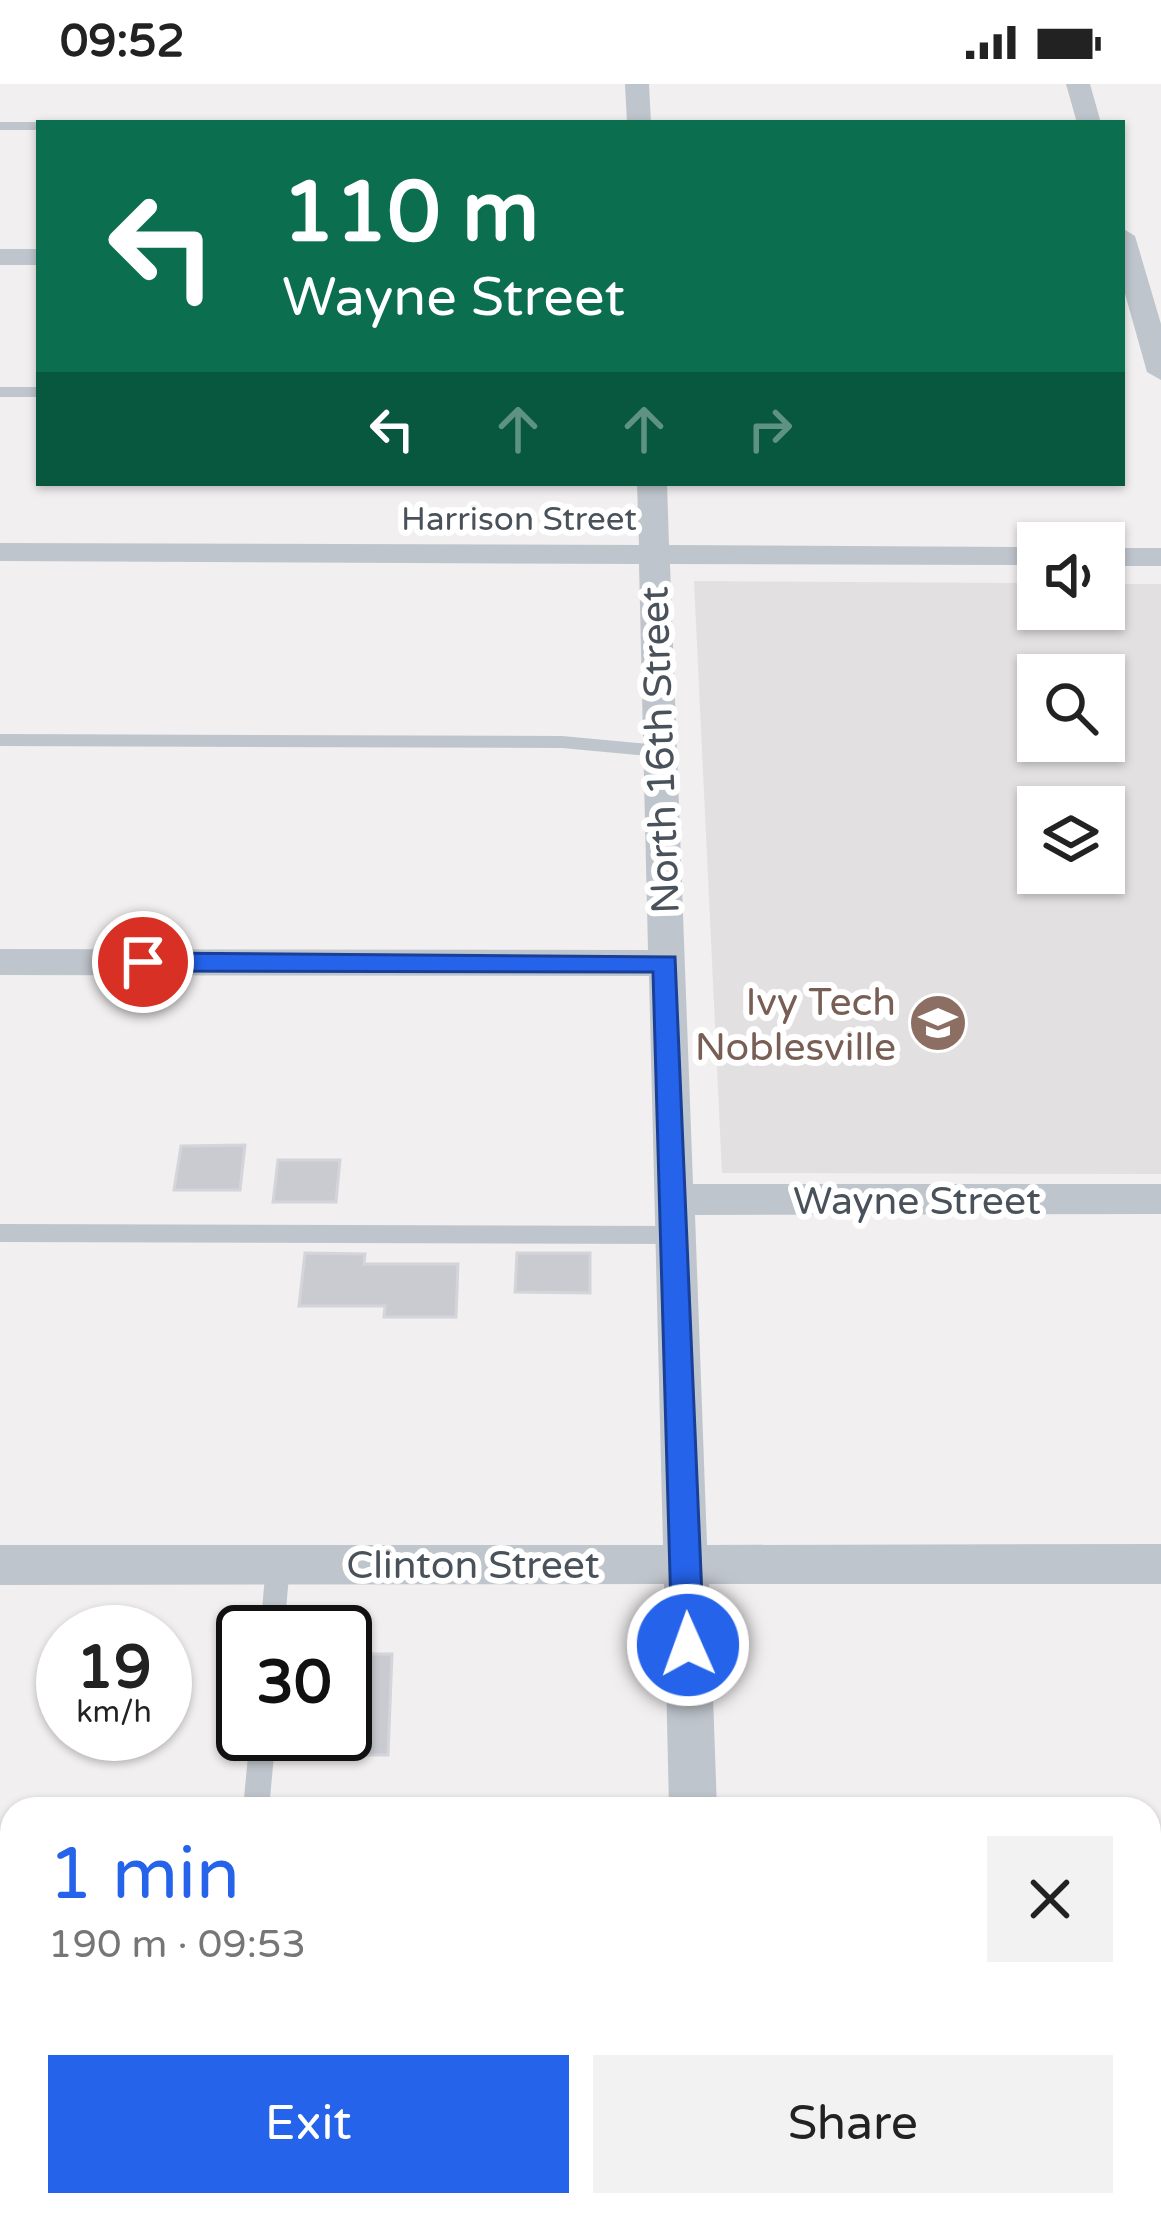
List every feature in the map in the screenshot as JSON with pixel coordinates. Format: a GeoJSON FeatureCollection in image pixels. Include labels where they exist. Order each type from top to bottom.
{"type":"FeatureCollection","features":[{"type":"Feature","properties":{"kind":"street"},"geometry":{"type":"LineString","coordinates":[[637,84],[639,120]]}},
{"type":"Feature","properties":{"kind":"street"},"geometry":{"type":"LineString","coordinates":[[1078,84],[1088,120]]}},
{"type":"Feature","properties":{"kind":"street"},"geometry":{"type":"LineString","coordinates":[[1125,246],[1161,372]]}},
{"type":"Feature","properties":{"kind":"street"},"geometry":{"type":"LineString","coordinates":[[0,257],[36,257]]}},
{"type":"Feature","properties":{"kind":"street","name":"North 16th Street"},"geometry":{"type":"LineString","coordinates":[[652,486],[693,1797]]}},
{"type":"Feature","properties":{"kind":"street","name":"Harrison Street"},"geometry":{"type":"LineString","coordinates":[[0,552],[1017,556]]}},
{"type":"Feature","properties":{"kind":"street"},"geometry":{"type":"LineString","coordinates":[[1125,556],[1161,557]]}},
{"type":"Feature","properties":{"kind":"street"},"geometry":{"type":"LineString","coordinates":[[0,962],[666,963]]}},
{"type":"Feature","properties":{"kind":"street","name":"Wayne Street"},"geometry":{"type":"LineString","coordinates":[[673,1218],[1161,1199]]}},
{"type":"Feature","properties":{"kind":"street","name":"Clinton Street"},"geometry":{"type":"LineString","coordinates":[[0,1565],[1161,1564]]}},
{"type":"Feature","properties":{"kind":"lane"},"geometry":{"type":"LineString","coordinates":[[0,126],[36,127]]}},
{"type":"Feature","properties":{"kind":"lane"},"geometry":{"type":"LineString","coordinates":[[0,392],[36,392]]}},
{"type":"Feature","properties":{"kind":"lane"},"geometry":{"type":"LineString","coordinates":[[0,740],[562,742],[659,752]]}},
{"type":"Feature","properties":{"kind":"lane"},"geometry":{"type":"LineString","coordinates":[[0,1233],[673,1218]]}},
{"type":"Feature","properties":{"kind":"lane"},"geometry":{"type":"LineString","coordinates":[[274,1605],[278,1564]]}},
{"type":"Feature","properties":{"kind":"lane"},"geometry":{"type":"LineString","coordinates":[[257,1797],[260,1761]]}},
{"type":"Feature","properties":{"kind":"shaded area","name":"Ivy Tech Noblesville"},"geometry":{"type":"Polygon","coordinates":[[[694,581],[1017,583],[1017,630],[1125,630],[1125,584],[1161,584],[1161,1174],[722,1173],[694,581]]]}},
{"type":"Feature","properties":{"kind":"building"},"geometry":{"type":"Polygon","coordinates":[[[245,1145],[240,1190],[174,1190],[181,1146],[245,1145]]]}},
{"type":"Feature","properties":{"kind":"building"},"geometry":{"type":"Polygon","coordinates":[[[278,1160],[340,1160],[336,1202],[273,1202],[278,1160]]]}},
{"type":"Feature","properties":{"kind":"building"},"geometry":{"type":"Polygon","coordinates":[[[305,1253],[365,1254],[364,1264],[458,1264],[456,1317],[384,1317],[385,1306],[299,1306],[305,1253]]]}},
{"type":"Feature","properties":{"kind":"building"},"geometry":{"type":"Polygon","coordinates":[[[517,1253],[590,1253],[590,1293],[515,1292],[517,1253]]]}},
{"type":"Feature","properties":{"kind":"building"},"geometry":{"type":"Polygon","coordinates":[[[372,1654],[392,1654],[388,1755],[372,1755],[372,1654]]]}},
{"type":"Feature","properties":{"kind":"place","name":"Ivy Tech Noblesville"},"geometry":{"type":"Point","coordinates":[938,1023]}},
{"type":"Feature","properties":{"kind":"route"},"geometry":{"type":"LineString","coordinates":[[143,962],[666,963],[688,1645]]}}]}
